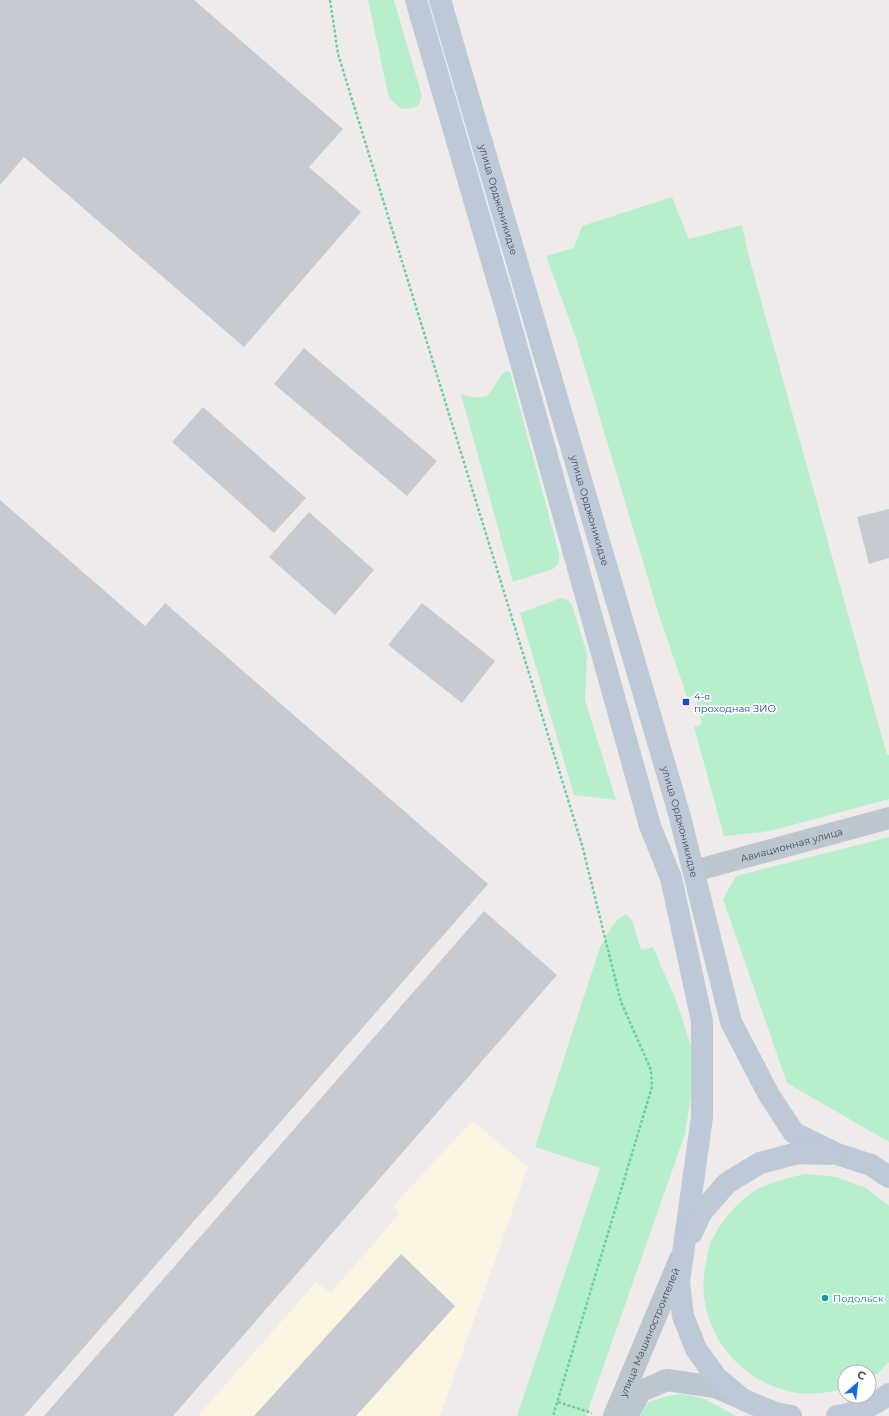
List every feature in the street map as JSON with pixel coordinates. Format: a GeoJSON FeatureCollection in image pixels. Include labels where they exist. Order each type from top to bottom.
{"type":"FeatureCollection","features":[{"type":"Feature","properties":{"kind":"main road"},"geometry":{"type":"LineString","coordinates":[[416,0],[508,316],[650,826],[671,878],[702,1021],[702,1117],[680,1282],[683,1316],[696,1349],[716,1377],[742,1398],[758,1416]]}},
{"type":"Feature","properties":{"kind":"main road","name":"улица Орджоникидзе"},"geometry":{"type":"LineString","coordinates":[[440,0],[678,810],[731,1022],[769,1095],[794,1133],[837,1154]]}},
{"type":"Feature","properties":{"kind":"main road"},"geometry":{"type":"LineString","coordinates":[[685,1249],[701,1213],[727,1183],[760,1163],[798,1152],[837,1154],[871,1165],[889,1177]]}},
{"type":"Feature","properties":{"kind":"main road"},"geometry":{"type":"LineString","coordinates":[[742,1398],[775,1413],[791,1416]]}},
{"type":"Feature","properties":{"kind":"main road"},"geometry":{"type":"LineString","coordinates":[[837,1416],[847,1415],[880,1404]]}},
{"type":"Feature","properties":{"kind":"street","name":"Авиационная улица"},"geometry":{"type":"LineString","coordinates":[[694,871],[889,818]]}},
{"type":"Feature","properties":{"kind":"street","name":"улица Машиностроителей"},"geometry":{"type":"LineString","coordinates":[[614,1416],[685,1249]]}},
{"type":"Feature","properties":{"kind":"street"},"geometry":{"type":"LineString","coordinates":[[626,1416],[641,1391],[668,1380],[715,1387],[742,1398]]}},
{"type":"Feature","properties":{"kind":"path"},"geometry":{"type":"LineString","coordinates":[[330,0],[338,54],[582,845],[621,1002],[651,1070],[652,1086],[554,1416]]}},
{"type":"Feature","properties":{"kind":"path"},"geometry":{"type":"LineString","coordinates":[[558,1402],[593,1413]]}},
{"type":"Feature","properties":{"kind":"shaded area"},"geometry":{"type":"Polygon","coordinates":[[[472,1121],[528,1167],[440,1416],[198,1416],[316,1282],[331,1293],[399,1214],[394,1205],[472,1121]]]}},
{"type":"Feature","properties":{"kind":"green space"},"geometry":{"type":"Polygon","coordinates":[[[368,0],[394,0],[422,96],[419,105],[413,108],[401,109],[389,98],[368,0]]]}},
{"type":"Feature","properties":{"kind":"green space"},"geometry":{"type":"Polygon","coordinates":[[[672,197],[689,239],[742,225],[749,257],[887,755],[889,755],[889,799],[770,831],[724,836],[694,727],[702,724],[695,696],[687,697],[659,615],[576,338],[546,256],[574,248],[582,226],[672,197]]]}},
{"type":"Feature","properties":{"kind":"green space"},"geometry":{"type":"Polygon","coordinates":[[[505,371],[510,372],[559,553],[559,563],[553,569],[513,582],[461,394],[471,397],[484,397],[492,390],[505,371]]]}},
{"type":"Feature","properties":{"kind":"green space"},"geometry":{"type":"Polygon","coordinates":[[[561,598],[568,600],[572,605],[587,653],[585,700],[616,800],[574,795],[520,613],[561,598]]]}},
{"type":"Feature","properties":{"kind":"green space"},"geometry":{"type":"Polygon","coordinates":[[[889,837],[889,1142],[787,1083],[723,899],[736,876],[889,837]]]}},
{"type":"Feature","properties":{"kind":"green space"},"geometry":{"type":"Polygon","coordinates":[[[627,914],[632,920],[641,950],[653,947],[677,1003],[691,1046],[692,1089],[685,1134],[586,1416],[517,1416],[600,1168],[535,1147],[599,950],[607,934],[617,920],[627,914]]]}},
{"type":"Feature","properties":{"kind":"green space"},"geometry":{"type":"Polygon","coordinates":[[[805,1174],[837,1177],[866,1188],[889,1206],[889,1362],[877,1374],[877,1364],[837,1364],[837,1391],[831,1392],[795,1393],[768,1384],[749,1373],[734,1359],[721,1343],[711,1325],[705,1305],[703,1284],[708,1251],[713,1237],[721,1224],[735,1207],[753,1192],[774,1182],[805,1174]]]}},
{"type":"Feature","properties":{"kind":"green space"},"geometry":{"type":"Polygon","coordinates":[[[682,1394],[705,1399],[736,1416],[630,1416],[654,1400],[682,1394]]]}},
{"type":"Feature","properties":{"kind":"building"},"geometry":{"type":"Polygon","coordinates":[[[0,0],[194,0],[343,129],[309,167],[361,212],[244,347],[24,157],[0,185],[0,0]]]}},
{"type":"Feature","properties":{"kind":"building"},"geometry":{"type":"Polygon","coordinates":[[[304,348],[437,461],[407,496],[274,384],[304,348]]]}},
{"type":"Feature","properties":{"kind":"building"},"geometry":{"type":"Polygon","coordinates":[[[203,407],[306,498],[274,533],[172,442],[203,407]]]}},
{"type":"Feature","properties":{"kind":"building"},"geometry":{"type":"Polygon","coordinates":[[[0,500],[145,626],[165,603],[488,884],[24,1416],[0,1416],[0,500]]]}},
{"type":"Feature","properties":{"kind":"building"},"geometry":{"type":"Polygon","coordinates":[[[889,509],[889,558],[869,564],[857,517],[889,509]]]}},
{"type":"Feature","properties":{"kind":"building"},"geometry":{"type":"Polygon","coordinates":[[[309,512],[374,570],[335,615],[269,557],[309,512]]]}},
{"type":"Feature","properties":{"kind":"building"},"geometry":{"type":"Polygon","coordinates":[[[422,603],[495,661],[462,703],[388,645],[422,603]]]}},
{"type":"Feature","properties":{"kind":"building"},"geometry":{"type":"Polygon","coordinates":[[[484,911],[557,975],[173,1416],[44,1416],[484,911]]]}},
{"type":"Feature","properties":{"kind":"building"},"geometry":{"type":"Polygon","coordinates":[[[401,1254],[455,1306],[356,1416],[254,1416],[401,1254]]]}},
{"type":"Feature","properties":{"kind":"place","name":"4-я проходная ЗИО"},"geometry":{"type":"Point","coordinates":[686,702]}},
{"type":"Feature","properties":{"kind":"place","name":"Подольск"},"geometry":{"type":"Point","coordinates":[825,1298]}}]}
